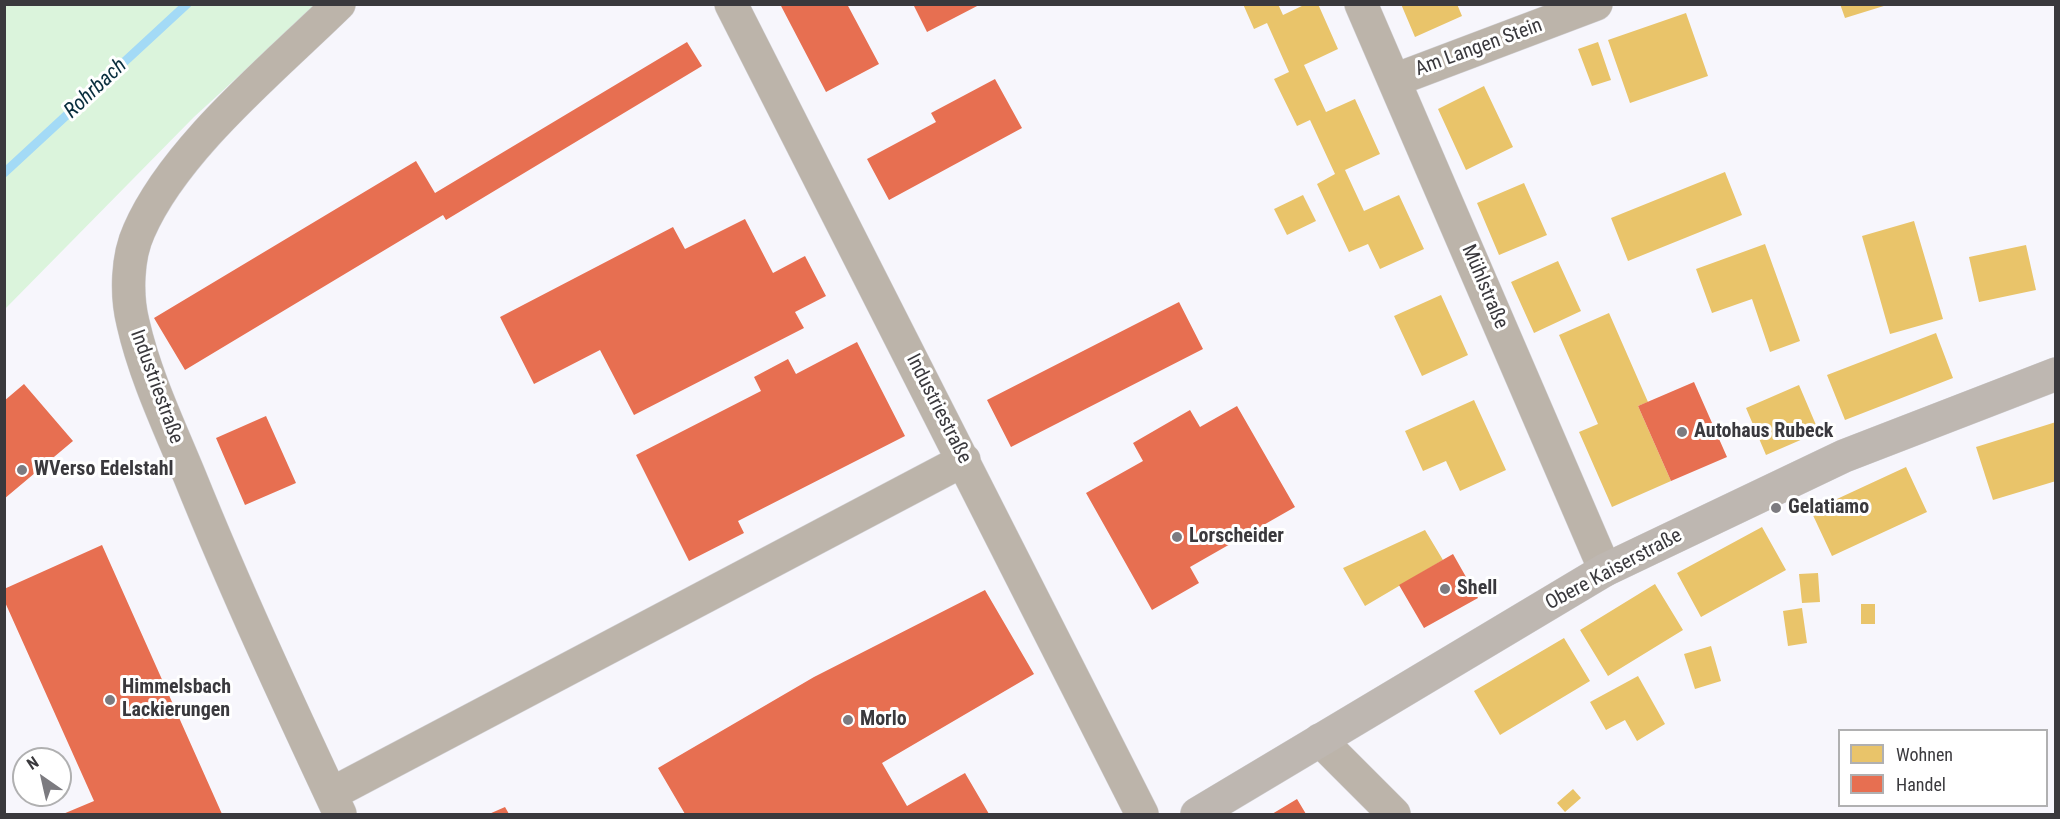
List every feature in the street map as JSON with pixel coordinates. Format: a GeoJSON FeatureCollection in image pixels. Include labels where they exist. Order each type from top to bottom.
{"type":"FeatureCollection","features":[{"type":"Feature","properties":{"kind":"main road","name":"Obere Kaiserstraße"},"geometry":{"type":"LineString","coordinates":[[1197,814],[1605,570],[1844,456],[2055,374]]}},
{"type":"Feature","properties":{"kind":"street","name":"Industriestraße"},"geometry":{"type":"LineString","coordinates":[[336,804],[217,544],[149,377],[132,321],[129,273],[137,233],[158,194],[188,154],[339,4]]}},
{"type":"Feature","properties":{"kind":"street","name":"Industriestraße"},"geometry":{"type":"LineString","coordinates":[[731,4],[1142,814]]}},
{"type":"Feature","properties":{"kind":"street","name":"Mühlstraße"},"geometry":{"type":"LineString","coordinates":[[1361,4],[1605,570]]}},
{"type":"Feature","properties":{"kind":"street","name":"Am Langen Stein"},"geometry":{"type":"LineString","coordinates":[[1395,80],[1596,4]]}},
{"type":"Feature","properties":{"kind":"street"},"geometry":{"type":"LineString","coordinates":[[336,804],[964,460]]}},
{"type":"Feature","properties":{"kind":"street"},"geometry":{"type":"LineString","coordinates":[[1320,740],[1394,814]]}},
{"type":"Feature","properties":{"kind":"green space"},"geometry":{"type":"Polygon","coordinates":[[[5,5],[316,5],[194,117],[5,309],[5,5]]]}},
{"type":"Feature","properties":{"kind":"building: Wohnen"},"geometry":{"type":"Polygon","coordinates":[[[1243,4],[1278,4],[1283,15],[1306,4],[1318,4],[1338,49],[1304,65],[1326,112],[1355,99],[1380,154],[1345,170],[1364,211],[1399,195],[1424,249],[1380,269],[1368,244],[1349,252],[1317,184],[1335,174],[1310,120],[1297,126],[1274,79],[1289,72],[1267,23],[1254,29],[1243,4]]]}},
{"type":"Feature","properties":{"kind":"building: Wohnen"},"geometry":{"type":"Polygon","coordinates":[[[1401,4],[1457,4],[1462,16],[1415,37],[1401,4]]]}},
{"type":"Feature","properties":{"kind":"building: Wohnen"},"geometry":{"type":"Polygon","coordinates":[[[1840,4],[1886,4],[1887,5],[1845,18],[1840,4]]]}},
{"type":"Feature","properties":{"kind":"building: Wohnen"},"geometry":{"type":"Polygon","coordinates":[[[1686,13],[1708,76],[1630,103],[1608,40],[1686,13]]]}},
{"type":"Feature","properties":{"kind":"building: Wohnen"},"geometry":{"type":"Polygon","coordinates":[[[1598,42],[1611,80],[1592,86],[1578,49],[1598,42]]]}},
{"type":"Feature","properties":{"kind":"building: Wohnen"},"geometry":{"type":"Polygon","coordinates":[[[1484,86],[1513,147],[1466,170],[1438,109],[1484,86]]]}},
{"type":"Feature","properties":{"kind":"building: Wohnen"},"geometry":{"type":"Polygon","coordinates":[[[1725,172],[1742,215],[1628,261],[1611,218],[1725,172]]]}},
{"type":"Feature","properties":{"kind":"building: Wohnen"},"geometry":{"type":"Polygon","coordinates":[[[1524,183],[1547,235],[1499,255],[1477,203],[1524,183]]]}},
{"type":"Feature","properties":{"kind":"building: Wohnen"},"geometry":{"type":"Polygon","coordinates":[[[1303,195],[1316,221],[1287,235],[1274,209],[1303,195]]]}},
{"type":"Feature","properties":{"kind":"building: Wohnen"},"geometry":{"type":"Polygon","coordinates":[[[1914,221],[1943,319],[1890,334],[1862,236],[1914,221]]]}},
{"type":"Feature","properties":{"kind":"building: Wohnen"},"geometry":{"type":"Polygon","coordinates":[[[1765,244],[1800,341],[1770,352],[1752,299],[1712,313],[1696,269],[1765,244]]]}},
{"type":"Feature","properties":{"kind":"building: Wohnen"},"geometry":{"type":"Polygon","coordinates":[[[2026,245],[2036,290],[1979,302],[1969,257],[2026,245]]]}},
{"type":"Feature","properties":{"kind":"building: Wohnen"},"geometry":{"type":"Polygon","coordinates":[[[1558,261],[1581,311],[1534,333],[1511,282],[1558,261]]]}},
{"type":"Feature","properties":{"kind":"building: Wohnen"},"geometry":{"type":"Polygon","coordinates":[[[1441,295],[1468,355],[1422,376],[1394,316],[1441,295]]]}},
{"type":"Feature","properties":{"kind":"building: Wohnen"},"geometry":{"type":"Polygon","coordinates":[[[1609,313],[1648,402],[1638,406],[1671,481],[1612,507],[1579,432],[1598,424],[1559,335],[1609,313]]]}},
{"type":"Feature","properties":{"kind":"building: Wohnen"},"geometry":{"type":"Polygon","coordinates":[[[1936,333],[1953,378],[1845,420],[1827,375],[1936,333]]]}},
{"type":"Feature","properties":{"kind":"building: Wohnen"},"geometry":{"type":"Polygon","coordinates":[[[1799,385],[1819,432],[1766,455],[1746,408],[1799,385]]]}},
{"type":"Feature","properties":{"kind":"building: Wohnen"},"geometry":{"type":"Polygon","coordinates":[[[1474,400],[1506,470],[1460,491],[1446,461],[1423,471],[1405,431],[1474,400]]]}},
{"type":"Feature","properties":{"kind":"building: Wohnen"},"geometry":{"type":"Polygon","coordinates":[[[2056,422],[2056,481],[1993,500],[1976,447],[2056,422]]]}},
{"type":"Feature","properties":{"kind":"building: Wohnen"},"geometry":{"type":"Polygon","coordinates":[[[1906,467],[1927,512],[1832,556],[1811,511],[1906,467]]]}},
{"type":"Feature","properties":{"kind":"building: Wohnen"},"geometry":{"type":"Polygon","coordinates":[[[1762,527],[1786,570],[1701,617],[1677,573],[1762,527]]]}},
{"type":"Feature","properties":{"kind":"building: Wohnen"},"geometry":{"type":"Polygon","coordinates":[[[1425,530],[1443,560],[1365,606],[1343,568],[1425,530]]]}},
{"type":"Feature","properties":{"kind":"building: Wohnen"},"geometry":{"type":"Polygon","coordinates":[[[1818,573],[1820,602],[1802,603],[1799,574],[1818,573]]]}},
{"type":"Feature","properties":{"kind":"building: Wohnen"},"geometry":{"type":"Polygon","coordinates":[[[1655,584],[1683,630],[1608,676],[1580,630],[1655,584]]]}},
{"type":"Feature","properties":{"kind":"building: Wohnen"},"geometry":{"type":"Polygon","coordinates":[[[1861,604],[1875,604],[1875,624],[1861,624],[1861,604]]]}},
{"type":"Feature","properties":{"kind":"building: Wohnen"},"geometry":{"type":"Polygon","coordinates":[[[1802,608],[1807,643],[1788,646],[1783,611],[1802,608]]]}},
{"type":"Feature","properties":{"kind":"building: Wohnen"},"geometry":{"type":"Polygon","coordinates":[[[1564,638],[1590,681],[1500,735],[1474,691],[1564,638]]]}},
{"type":"Feature","properties":{"kind":"building: Wohnen"},"geometry":{"type":"Polygon","coordinates":[[[1711,646],[1721,681],[1695,689],[1684,654],[1711,646]]]}},
{"type":"Feature","properties":{"kind":"building: Wohnen"},"geometry":{"type":"Polygon","coordinates":[[[1638,676],[1665,724],[1637,741],[1625,720],[1606,730],[1590,702],[1638,676]]]}},
{"type":"Feature","properties":{"kind":"building: Wohnen"},"geometry":{"type":"Polygon","coordinates":[[[1573,789],[1581,798],[1565,812],[1557,803],[1573,789]]]}},
{"type":"Feature","properties":{"kind":"building: Handel"},"geometry":{"type":"Polygon","coordinates":[[[780,4],[847,4],[879,64],[826,92],[780,4]]]}},
{"type":"Feature","properties":{"kind":"building: Handel"},"geometry":{"type":"Polygon","coordinates":[[[913,4],[981,4],[927,32],[913,4]]]}},
{"type":"Feature","properties":{"kind":"building: Handel"},"geometry":{"type":"Polygon","coordinates":[[[687,42],[702,66],[446,220],[443,215],[185,370],[154,318],[416,161],[435,193],[687,42]]]}},
{"type":"Feature","properties":{"kind":"building: Handel"},"geometry":{"type":"Polygon","coordinates":[[[995,79],[1022,128],[889,200],[867,159],[936,122],[931,113],[995,79]]]}},
{"type":"Feature","properties":{"kind":"building: Handel"},"geometry":{"type":"Polygon","coordinates":[[[745,219],[773,273],[805,256],[826,296],[795,312],[804,328],[634,415],[600,350],[534,384],[500,317],[673,227],[685,249],[745,219]]]}},
{"type":"Feature","properties":{"kind":"building: Handel"},"geometry":{"type":"Polygon","coordinates":[[[1179,302],[1203,349],[1011,447],[987,400],[1179,302]]]}},
{"type":"Feature","properties":{"kind":"building: Handel"},"geometry":{"type":"Polygon","coordinates":[[[857,342],[905,436],[738,521],[744,533],[689,561],[636,455],[761,391],[754,377],[788,359],[796,374],[857,342]]]}},
{"type":"Feature","properties":{"kind":"building: Handel","name":"Autohaus Rubeck"},"geometry":{"type":"Polygon","coordinates":[[[1694,382],[1727,457],[1671,481],[1638,406],[1694,382]]]}},
{"type":"Feature","properties":{"kind":"building: Handel","name":"WVerso Edelstahl"},"geometry":{"type":"Polygon","coordinates":[[[24,384],[73,441],[4,499],[4,401],[24,384]]]}},
{"type":"Feature","properties":{"kind":"building: Handel","name":"Lorscheider"},"geometry":{"type":"Polygon","coordinates":[[[1237,406],[1295,507],[1190,567],[1199,583],[1152,610],[1086,493],[1143,461],[1133,443],[1190,410],[1200,427],[1237,406]]]}},
{"type":"Feature","properties":{"kind":"building: Handel"},"geometry":{"type":"Polygon","coordinates":[[[266,416],[296,483],[245,505],[216,438],[266,416]]]}},
{"type":"Feature","properties":{"kind":"building: Handel","name":"Himmelsbach Lackierungen"},"geometry":{"type":"Polygon","coordinates":[[[102,545],[222,814],[63,814],[94,801],[72,752],[72,747],[70,747],[4,600],[4,589],[102,545]]]}},
{"type":"Feature","properties":{"kind":"building: Handel"},"geometry":{"type":"Polygon","coordinates":[[[1453,554],[1478,598],[1424,628],[1399,585],[1453,554]]]}},
{"type":"Feature","properties":{"kind":"building: Handel","name":"Morlo"},"geometry":{"type":"Polygon","coordinates":[[[985,590],[1034,674],[882,763],[907,806],[965,773],[989,814],[685,814],[658,768],[814,677],[985,590]]]}},
{"type":"Feature","properties":{"kind":"building: Handel"},"geometry":{"type":"Polygon","coordinates":[[[1297,799],[1306,814],[1272,814],[1297,799]]]}},
{"type":"Feature","properties":{"kind":"building: Handel"},"geometry":{"type":"Polygon","coordinates":[[[505,807],[509,814],[489,814],[505,807]]]}},
{"type":"Feature","properties":{"kind":"waterway","name":"Rohrbach"},"geometry":{"type":"LineString","coordinates":[[4,173],[187,4]]}},
{"type":"Feature","properties":{"kind":"place","name":"Autohaus Rubeck"},"geometry":{"type":"Point","coordinates":[1682,432]}},
{"type":"Feature","properties":{"kind":"place","name":"WVerso Edelstahl"},"geometry":{"type":"Point","coordinates":[22,470]}},
{"type":"Feature","properties":{"kind":"place","name":"Gelatiamo"},"geometry":{"type":"Point","coordinates":[1776,508]}},
{"type":"Feature","properties":{"kind":"place","name":"Lorscheider"},"geometry":{"type":"Point","coordinates":[1177,537]}},
{"type":"Feature","properties":{"kind":"place","name":"Shell"},"geometry":{"type":"Point","coordinates":[1445,589]}},
{"type":"Feature","properties":{"kind":"place","name":"Himmelsbach Lackierungen"},"geometry":{"type":"Point","coordinates":[110,700]}},
{"type":"Feature","properties":{"kind":"place","name":"Morlo"},"geometry":{"type":"Point","coordinates":[848,720]}}]}
